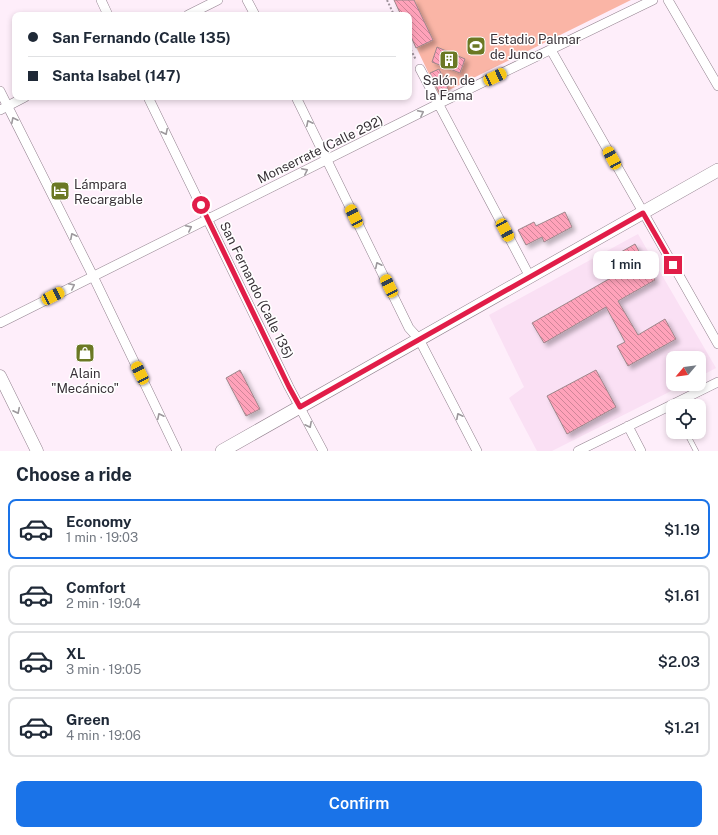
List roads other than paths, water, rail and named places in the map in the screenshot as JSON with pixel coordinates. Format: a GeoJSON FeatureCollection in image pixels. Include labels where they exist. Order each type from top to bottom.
{"type":"FeatureCollection","features":[{"type":"Feature","properties":{"kind":"main road"},"geometry":{"type":"LineString","coordinates":[[222,451],[718,170]]}},
{"type":"Feature","properties":{"kind":"street"},"geometry":{"type":"LineString","coordinates":[[101,0],[107,12]]}},
{"type":"Feature","properties":{"kind":"street"},"geometry":{"type":"LineString","coordinates":[[194,12],[218,0]]}},
{"type":"Feature","properties":{"kind":"street"},"geometry":{"type":"LineString","coordinates":[[248,0],[254,12]]}},
{"type":"Feature","properties":{"kind":"street","name":"Monserrate (Calle 292)"},"geometry":{"type":"LineString","coordinates":[[0,323],[438,104],[653,0]]}},
{"type":"Feature","properties":{"kind":"street"},"geometry":{"type":"LineString","coordinates":[[668,0],[718,86]]}},
{"type":"Feature","properties":{"kind":"street"},"geometry":{"type":"LineString","coordinates":[[551,50],[718,344]]}},
{"type":"Feature","properties":{"kind":"street"},"geometry":{"type":"LineString","coordinates":[[420,68],[530,277]]}},
{"type":"Feature","properties":{"kind":"street"},"geometry":{"type":"LineString","coordinates":[[0,91],[4,108],[93,276],[177,451]]}},
{"type":"Feature","properties":{"kind":"street"},"geometry":{"type":"LineString","coordinates":[[4,108],[19,100]]}},
{"type":"Feature","properties":{"kind":"street","name":"San Fernando (Calle 135)"},"geometry":{"type":"LineString","coordinates":[[149,100],[289,387],[323,451]]}},
{"type":"Feature","properties":{"kind":"street"},"geometry":{"type":"LineString","coordinates":[[297,100],[409,328],[419,339],[477,451]]}},
{"type":"Feature","properties":{"kind":"street"},"geometry":{"type":"LineString","coordinates":[[0,376],[36,451]]}},
{"type":"Feature","properties":{"kind":"street"},"geometry":{"type":"LineString","coordinates":[[686,399],[718,382]]}},
{"type":"Feature","properties":{"kind":"street"},"geometry":{"type":"LineString","coordinates":[[578,451],[666,409]]}},
{"type":"Feature","properties":{"kind":"street"},"geometry":{"type":"LineString","coordinates":[[628,426],[641,451]]}},
{"type":"Feature","properties":{"kind":"lane"},"geometry":{"type":"LineString","coordinates":[[690,439],[696,451]]}},
{"type":"Feature","properties":{"kind":"place","name":"Estadio Palmar de Junco"},"geometry":{"type":"Point","coordinates":[476,46]}},
{"type":"Feature","properties":{"kind":"place","name":"Salón de la Fama"},"geometry":{"type":"Point","coordinates":[449,60]}},
{"type":"Feature","properties":{"kind":"place","name":"Lámpara Recargable"},"geometry":{"type":"Point","coordinates":[60,191]}},
{"type":"Feature","properties":{"kind":"place","name":"Alain \"Mecánico\""},"geometry":{"type":"Point","coordinates":[85,353]}}]}
